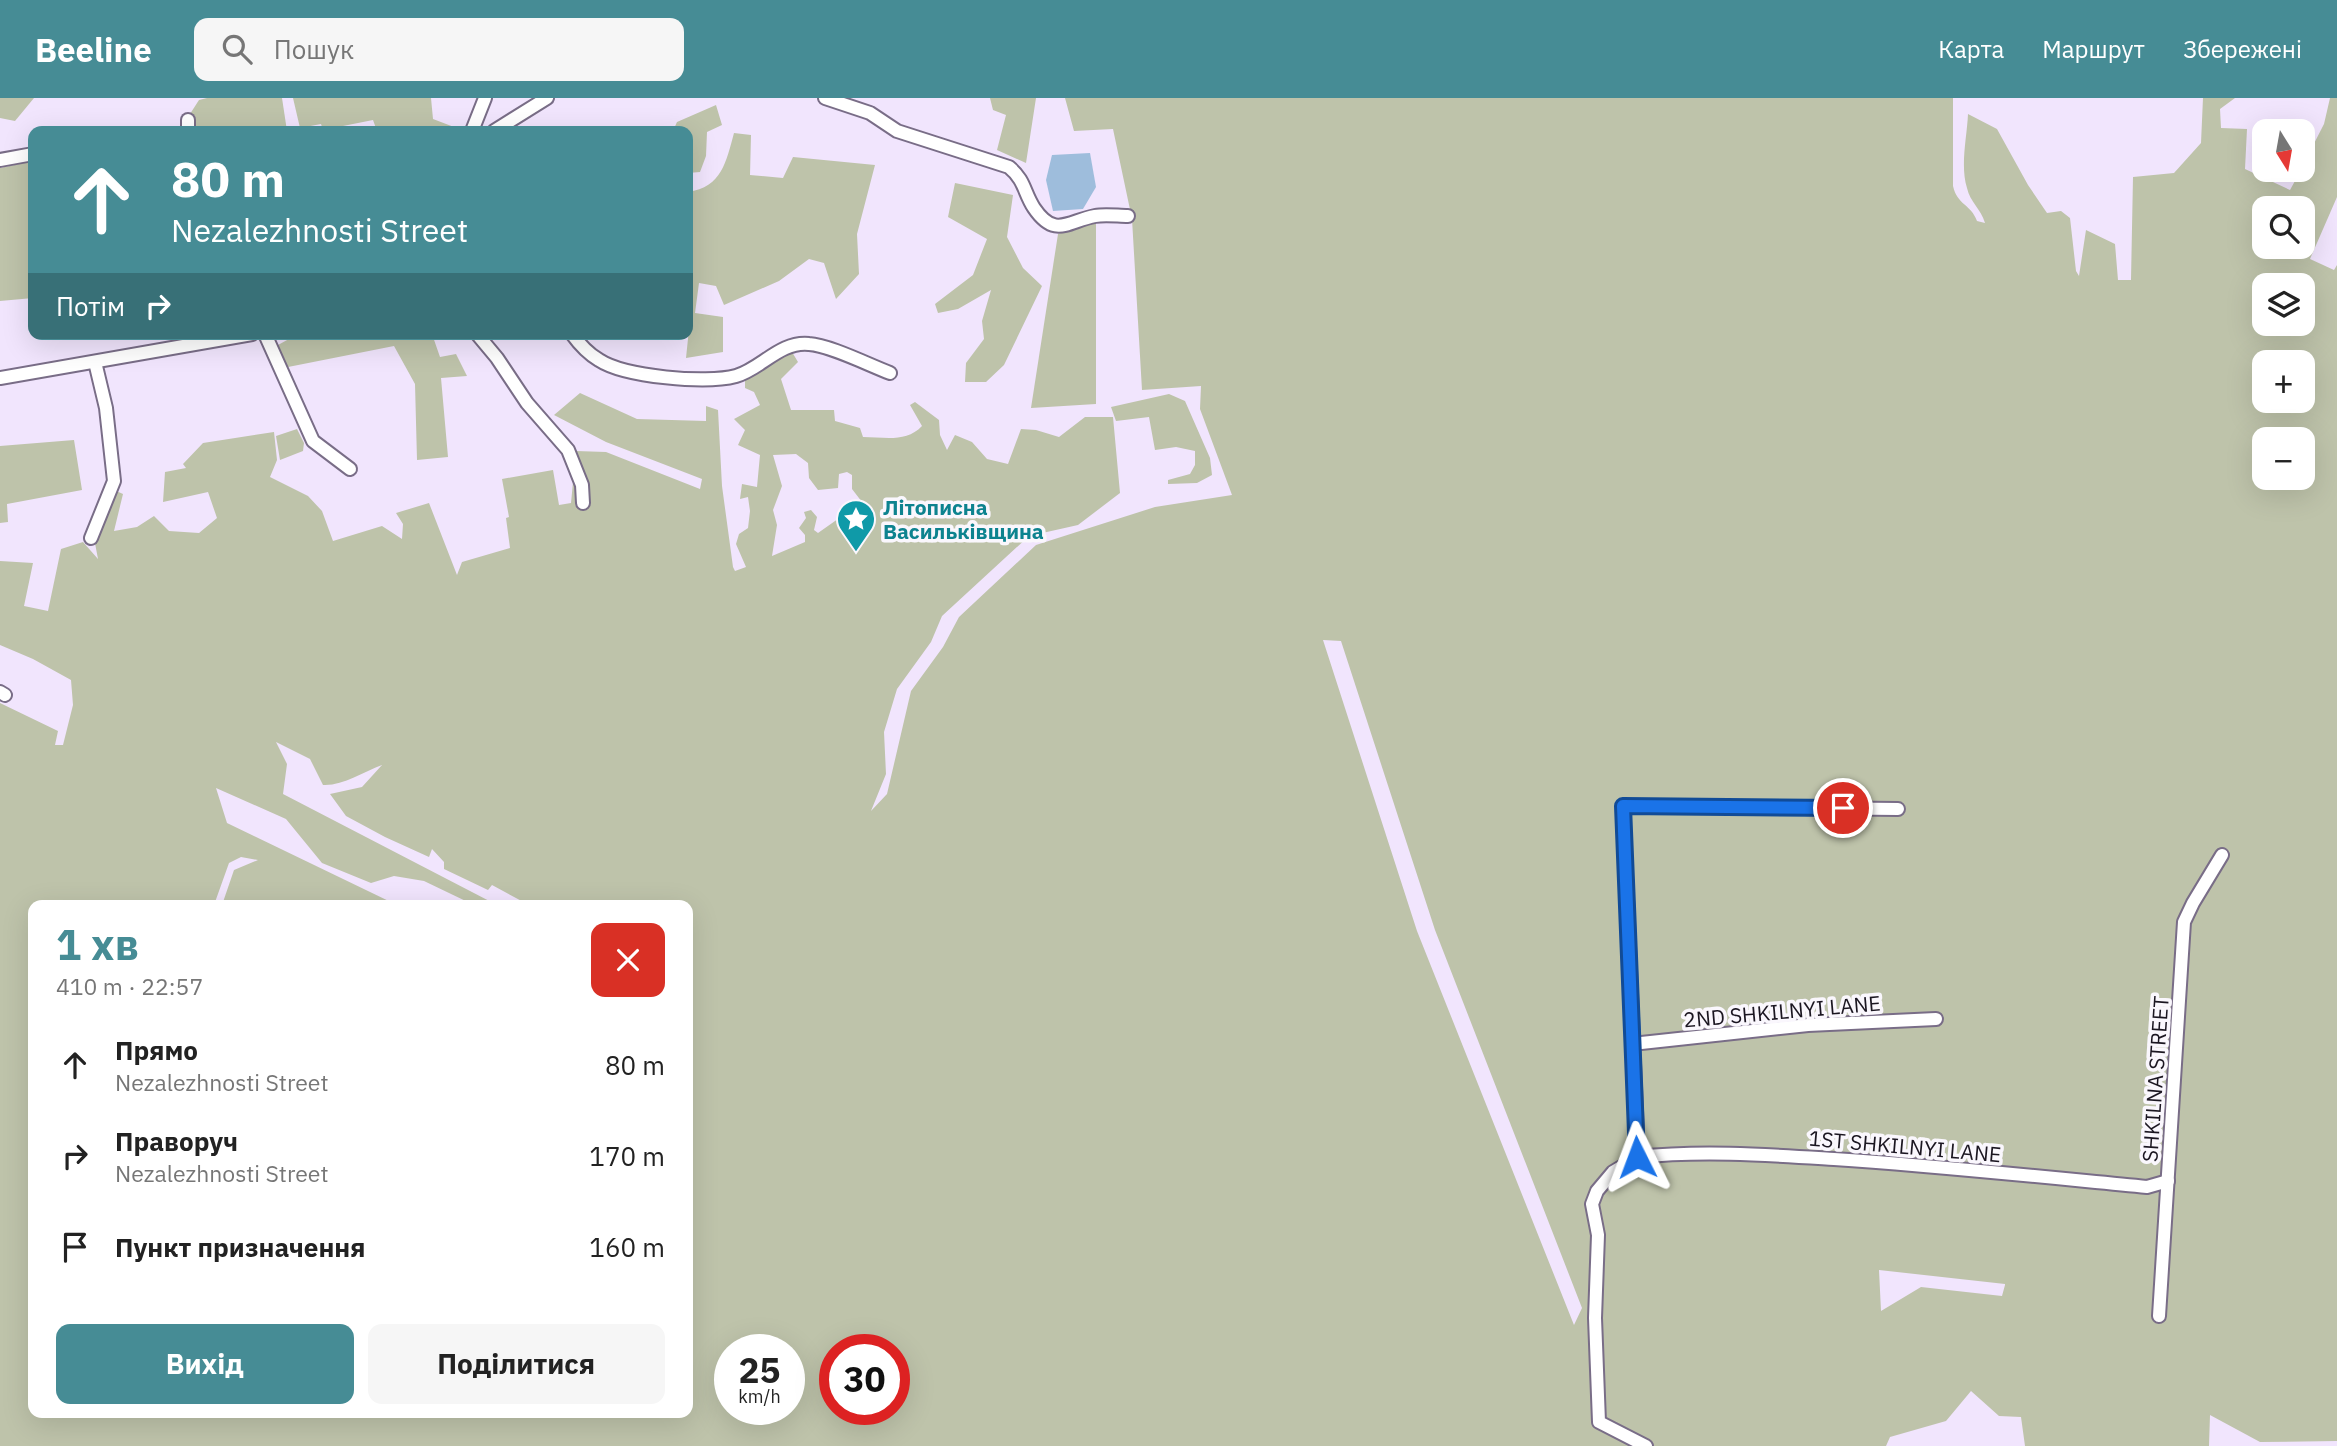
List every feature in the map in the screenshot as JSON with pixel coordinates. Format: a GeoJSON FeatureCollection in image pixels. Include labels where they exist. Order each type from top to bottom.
{"type":"FeatureCollection","features":[{"type":"Feature","properties":{"kind":"street"},"geometry":{"type":"LineString","coordinates":[[474,126],[485,98]]}},
{"type":"Feature","properties":{"kind":"street"},"geometry":{"type":"LineString","coordinates":[[502,126],[547,98]]}},
{"type":"Feature","properties":{"kind":"street"},"geometry":{"type":"LineString","coordinates":[[836,99],[870,113],[897,131],[1009,167],[1025,187],[1032,206],[1047,223],[1063,227],[1096,216],[1128,216]]}},
{"type":"Feature","properties":{"kind":"street"},"geometry":{"type":"LineString","coordinates":[[0,160],[28,155]]}},
{"type":"Feature","properties":{"kind":"street"},"geometry":{"type":"LineString","coordinates":[[0,378],[218,340]]}},
{"type":"Feature","properties":{"kind":"street"},"geometry":{"type":"LineString","coordinates":[[268,340],[313,441],[350,469]]}},
{"type":"Feature","properties":{"kind":"street"},"geometry":{"type":"LineString","coordinates":[[482,340],[527,403],[568,450],[582,485],[583,503]]}},
{"type":"Feature","properties":{"kind":"street"},"geometry":{"type":"LineString","coordinates":[[576,340],[583,349],[601,362],[649,376],[708,381],[738,376],[792,345],[810,344],[890,373]]}},
{"type":"Feature","properties":{"kind":"street"},"geometry":{"type":"LineString","coordinates":[[90,538],[114,481],[106,408],[95,362]]}},
{"type":"Feature","properties":{"kind":"street"},"geometry":{"type":"LineString","coordinates":[[1646,1446],[1599,1422],[1596,1345],[1598,1235],[1592,1204],[1597,1191],[1613,1172],[1637,1157],[1623,806],[1898,808]]}},
{"type":"Feature","properties":{"kind":"street","name":"SHKILNA STREET"},"geometry":{"type":"LineString","coordinates":[[2159,1316],[2184,922],[2222,855]]}},
{"type":"Feature","properties":{"kind":"street","name":"2ND SHKILNYI LANE"},"geometry":{"type":"LineString","coordinates":[[1632,1044],[1808,1025],[1936,1019]]}},
{"type":"Feature","properties":{"kind":"street","name":"1ST SHKILNYI LANE"},"geometry":{"type":"LineString","coordinates":[[1637,1157],[1664,1154],[1784,1156],[1922,1165],[2147,1187],[2168,1181]]}},
{"type":"Feature","properties":{"kind":"green space"},"geometry":{"type":"Polygon","coordinates":[[[0,98],[34,98],[15,121],[0,118],[0,98]]]}},
{"type":"Feature","properties":{"kind":"green space"},"geometry":{"type":"Polygon","coordinates":[[[282,98],[286,126],[194,126],[190,114],[199,100],[282,98]]]}},
{"type":"Feature","properties":{"kind":"green space"},"geometry":{"type":"Polygon","coordinates":[[[293,98],[431,98],[433,119],[451,126],[375,126],[373,120],[343,126],[300,126],[293,98]]]}},
{"type":"Feature","properties":{"kind":"green space"},"geometry":{"type":"Polygon","coordinates":[[[990,98],[1036,98],[1026,163],[997,150],[1006,115],[993,110],[990,98]]]}},
{"type":"Feature","properties":{"kind":"green space"},"geometry":{"type":"Polygon","coordinates":[[[1065,98],[1953,98],[1953,186],[1977,221],[1985,223],[1968,193],[1964,170],[1968,114],[1997,129],[2047,213],[2061,211],[2070,218],[2076,271],[2079,276],[2086,230],[2115,244],[2118,280],[2131,280],[2133,177],[2174,173],[2201,143],[2203,98],[2235,98],[2220,109],[2221,128],[2247,129],[2245,169],[2252,172],[2252,182],[2273,182],[2290,190],[2294,182],[2315,182],[2315,142],[2324,124],[2330,98],[2337,98],[2337,197],[2315,248],[2315,196],[2252,196],[2252,259],[2310,259],[2334,270],[2337,265],[2337,1441],[2260,1442],[2210,1415],[2209,1446],[2025,1446],[2021,1417],[1999,1416],[1971,1391],[1946,1421],[1890,1437],[1886,1446],[0,1446],[0,703],[58,731],[55,745],[63,745],[73,705],[71,680],[0,645],[0,561],[33,563],[24,606],[48,611],[61,549],[83,542],[98,559],[94,538],[114,490],[123,494],[114,531],[137,527],[154,516],[169,531],[199,533],[217,518],[208,492],[163,502],[165,472],[186,468],[183,464],[203,443],[274,432],[277,460],[270,477],[308,496],[322,511],[333,541],[382,526],[402,539],[403,524],[396,513],[429,503],[457,575],[462,562],[510,548],[506,518],[509,517],[502,479],[553,470],[559,505],[571,503],[576,451],[606,452],[700,489],[702,479],[606,442],[554,415],[580,393],[637,419],[706,421],[706,406],[718,410],[722,486],[735,571],[746,567],[736,544],[739,534],[748,528],[750,511],[748,497],[740,499],[742,484],[757,487],[760,455],[738,445],[745,430],[734,419],[760,405],[754,392],[745,388],[745,380],[757,370],[792,352],[798,362],[781,379],[791,410],[834,410],[835,421],[860,428],[863,437],[894,438],[916,431],[922,426],[910,405],[915,402],[939,420],[940,435],[947,450],[955,435],[972,442],[987,459],[1008,464],[1021,429],[1036,430],[1059,437],[1085,417],[1113,417],[1120,493],[1078,525],[1029,536],[942,616],[931,642],[897,689],[884,732],[886,774],[871,811],[887,794],[911,691],[943,647],[959,617],[1036,545],[1155,507],[1232,495],[1200,409],[1201,386],[1142,390],[1132,219],[1113,129],[1074,131],[1065,98]],[[796,454],[773,455],[782,486],[773,510],[777,525],[772,556],[805,542],[805,535],[799,528],[806,518],[804,512],[811,510],[817,517],[814,530],[818,533],[862,502],[852,489],[852,475],[847,472],[839,474],[838,488],[818,490],[809,478],[808,463],[796,454]],[[1323,640],[1417,931],[1574,1325],[1582,1308],[1435,930],[1341,641],[1323,640]],[[1879,1270],[1881,1311],[1921,1287],[2002,1296],[2005,1284],[1879,1270]]]}},
{"type":"Feature","properties":{"kind":"green space"},"geometry":{"type":"Polygon","coordinates":[[[716,105],[722,125],[707,132],[706,156],[700,172],[693,173],[693,126],[675,126],[677,122],[716,105]]]}},
{"type":"Feature","properties":{"kind":"green space"},"geometry":{"type":"Polygon","coordinates":[[[734,133],[751,135],[750,175],[783,178],[793,157],[875,165],[857,234],[859,274],[836,299],[824,263],[809,259],[779,281],[724,305],[716,286],[699,283],[695,313],[723,317],[723,352],[686,358],[688,340],[693,340],[693,191],[715,179],[725,163],[734,133]]]}},
{"type":"Feature","properties":{"kind":"green space"},"geometry":{"type":"Polygon","coordinates":[[[28,162],[28,298],[0,301],[0,168],[28,162]]]}},
{"type":"Feature","properties":{"kind":"green space"},"geometry":{"type":"Polygon","coordinates":[[[955,183],[1013,195],[1007,237],[1023,268],[1042,286],[1004,365],[986,382],[965,382],[966,363],[984,339],[982,321],[991,290],[958,309],[938,313],[935,304],[973,275],[987,239],[948,217],[955,183]]]}},
{"type":"Feature","properties":{"kind":"green space"},"geometry":{"type":"Polygon","coordinates":[[[1096,223],[1096,404],[1031,408],[1058,234],[1096,223]]]}},
{"type":"Feature","properties":{"kind":"green space"},"geometry":{"type":"Polygon","coordinates":[[[287,340],[434,340],[440,357],[456,354],[467,376],[441,378],[448,457],[417,460],[415,384],[394,346],[288,367],[278,345],[287,340]]]}},
{"type":"Feature","properties":{"kind":"green space"},"geometry":{"type":"Polygon","coordinates":[[[1169,394],[1185,401],[1210,458],[1212,475],[1197,483],[1168,484],[1168,480],[1190,474],[1195,465],[1195,451],[1176,447],[1155,450],[1149,417],[1116,421],[1111,407],[1169,394]]]}},
{"type":"Feature","properties":{"kind":"green space"},"geometry":{"type":"Polygon","coordinates":[[[297,429],[304,443],[303,451],[280,460],[276,436],[297,429]]]}},
{"type":"Feature","properties":{"kind":"green space"},"geometry":{"type":"Polygon","coordinates":[[[74,440],[82,490],[7,504],[8,522],[0,523],[0,446],[74,440]]]}},
{"type":"Feature","properties":{"kind":"water"},"geometry":{"type":"Polygon","coordinates":[[[1090,153],[1096,187],[1083,209],[1053,211],[1046,180],[1052,155],[1090,153]]]}},
{"type":"Feature","properties":{"kind":"place","name":"Літописна Васильківщина"},"geometry":{"type":"Point","coordinates":[856,553]}},
{"type":"Feature","properties":{"kind":"route"},"geometry":{"type":"LineString","coordinates":[[1637,1157],[1623,806],[1843,808]]}}]}
